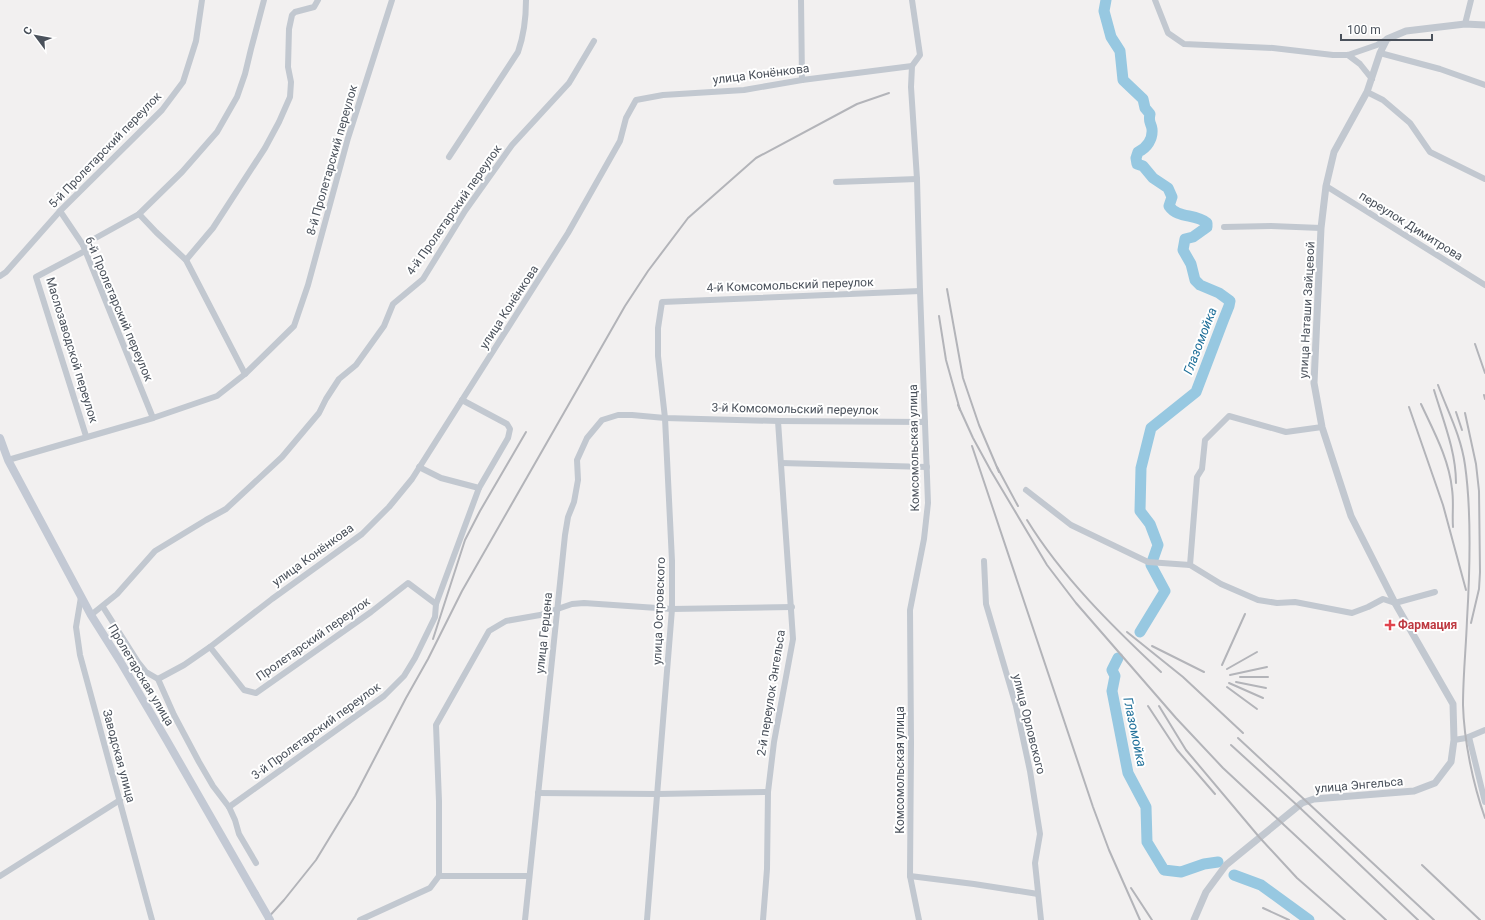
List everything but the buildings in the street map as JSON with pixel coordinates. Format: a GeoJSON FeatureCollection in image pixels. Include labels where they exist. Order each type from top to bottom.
{"type":"FeatureCollection","features":[{"type":"Feature","properties":{"kind":"main road","name":"Пролетарская улица"},"geometry":{"type":"LineString","coordinates":[[0,438],[8,460],[91,616],[120,661],[270,920]]}},
{"type":"Feature","properties":{"kind":"street","name":"5-й Пролетарский переулок"},"geometry":{"type":"LineString","coordinates":[[0,276],[6,272],[60,211],[162,110],[183,82],[196,41],[202,0]]}},
{"type":"Feature","properties":{"kind":"street"},"geometry":{"type":"LineString","coordinates":[[84,248],[139,214],[182,172],[218,132],[239,92],[264,0]]}},
{"type":"Feature","properties":{"kind":"street"},"geometry":{"type":"LineString","coordinates":[[186,260],[213,228],[265,148],[279,122],[290,97],[291,82],[288,67],[289,29],[292,14],[314,7],[318,0]]}},
{"type":"Feature","properties":{"kind":"street","name":"8-й Пролетарский переулок"},"geometry":{"type":"LineString","coordinates":[[245,374],[294,326],[308,285],[348,138],[392,0]]}},
{"type":"Feature","properties":{"kind":"street"},"geometry":{"type":"LineString","coordinates":[[449,157],[518,52],[524,35],[526,0]]}},
{"type":"Feature","properties":{"kind":"street"},"geometry":{"type":"LineString","coordinates":[[801,0],[802,80]]}},
{"type":"Feature","properties":{"kind":"street","name":"Комсомольская улица"},"geometry":{"type":"LineString","coordinates":[[912,0],[920,55],[912,66],[911,87],[917,179],[928,503],[924,538],[910,610],[910,876],[919,920]]}},
{"type":"Feature","properties":{"kind":"street"},"geometry":{"type":"LineString","coordinates":[[1154,0],[1168,33],[1184,44],[1273,48],[1333,55],[1348,55],[1376,45],[1406,31],[1465,24],[1485,25]]}},
{"type":"Feature","properties":{"kind":"street"},"geometry":{"type":"LineString","coordinates":[[1465,24],[1471,0]]}},
{"type":"Feature","properties":{"kind":"street","name":"улица Наташи Зайцевой"},"geometry":{"type":"LineString","coordinates":[[1387,39],[1380,52],[1367,92],[1334,152],[1326,186],[1322,228],[1314,383],[1322,427],[1351,516],[1395,603],[1453,704],[1454,740]]}},
{"type":"Feature","properties":{"kind":"street","name":"4-й Пролетарский переулок"},"geometry":{"type":"LineString","coordinates":[[91,616],[117,594],[155,551],[226,509],[282,458],[319,413],[339,379],[361,359],[384,326],[392,304],[423,279],[466,211],[512,145],[569,83],[594,41]]}},
{"type":"Feature","properties":{"kind":"street"},"geometry":{"type":"LineString","coordinates":[[1380,52],[1440,69],[1485,84]]}},
{"type":"Feature","properties":{"kind":"street"},"geometry":{"type":"LineString","coordinates":[[1348,55],[1360,64],[1372,79]]}},
{"type":"Feature","properties":{"kind":"street","name":"улица Конёнкова"},"geometry":{"type":"LineString","coordinates":[[158,679],[184,665],[210,647],[272,599],[362,534],[389,507],[412,478],[568,233],[620,141],[626,118],[636,100],[663,95],[744,90],[802,80],[912,66]]}},
{"type":"Feature","properties":{"kind":"street"},"geometry":{"type":"LineString","coordinates":[[1367,92],[1383,100],[1410,123],[1430,152],[1485,179]]}},
{"type":"Feature","properties":{"kind":"street"},"geometry":{"type":"LineString","coordinates":[[836,182],[917,179]]}},
{"type":"Feature","properties":{"kind":"street","name":"переулок Димитрова"},"geometry":{"type":"LineString","coordinates":[[1326,186],[1485,285]]}},
{"type":"Feature","properties":{"kind":"street","name":"6-й Пролетарский переулок"},"geometry":{"type":"LineString","coordinates":[[60,211],[84,248],[153,418]]}},
{"type":"Feature","properties":{"kind":"street"},"geometry":{"type":"LineString","coordinates":[[8,460],[86,436],[153,418],[217,396],[245,374],[186,260],[139,214]]}},
{"type":"Feature","properties":{"kind":"street"},"geometry":{"type":"LineString","coordinates":[[1224,227],[1271,226],[1322,228]]}},
{"type":"Feature","properties":{"kind":"street","name":"Маслозаводской переулок"},"geometry":{"type":"LineString","coordinates":[[84,248],[36,277],[86,436]]}},
{"type":"Feature","properties":{"kind":"street","name":"4-й Комсомольский переулок"},"geometry":{"type":"LineString","coordinates":[[662,302],[920,291]]}},
{"type":"Feature","properties":{"kind":"street","name":"улица Островского"},"geometry":{"type":"LineString","coordinates":[[647,920],[672,609],[672,561],[665,418],[658,356],[658,328],[662,302]]}},
{"type":"Feature","properties":{"kind":"street","name":"3-й Пролетарский переулок"},"geometry":{"type":"LineString","coordinates":[[229,807],[384,696],[404,676],[415,658],[435,617],[436,604],[479,488],[508,438],[510,429],[507,424],[462,400]]}},
{"type":"Feature","properties":{"kind":"street","name":"улица Герцена"},"geometry":{"type":"LineString","coordinates":[[525,920],[565,535],[568,516],[574,502],[578,480],[576,460],[588,438],[602,420],[618,416],[632,415],[665,418]]}},
{"type":"Feature","properties":{"kind":"street"},"geometry":{"type":"LineString","coordinates":[[1190,565],[1197,477],[1202,469],[1205,440],[1229,416],[1286,432],[1322,427]]}},
{"type":"Feature","properties":{"kind":"street","name":"3-й Комсомольский переулок"},"geometry":{"type":"LineString","coordinates":[[665,418],[778,421],[925,422]]}},
{"type":"Feature","properties":{"kind":"street","name":"2-й переулок Энгельса"},"geometry":{"type":"LineString","coordinates":[[763,920],[767,869],[768,792],[774,742],[793,639],[792,606],[778,421]]}},
{"type":"Feature","properties":{"kind":"street"},"geometry":{"type":"LineString","coordinates":[[781,463],[927,467]]}},
{"type":"Feature","properties":{"kind":"street"},"geometry":{"type":"LineString","coordinates":[[419,467],[441,478],[479,488]]}},
{"type":"Feature","properties":{"kind":"street"},"geometry":{"type":"LineString","coordinates":[[1026,490],[1072,525],[1148,562],[1190,565],[1221,584],[1258,600],[1277,604],[1295,602],[1352,613],[1383,599],[1395,603],[1436,592]]}},
{"type":"Feature","properties":{"kind":"street","name":"улица Орловского"},"geometry":{"type":"LineString","coordinates":[[984,561],[986,604],[1016,706],[1030,771],[1040,834],[1034,863],[1041,920]]}},
{"type":"Feature","properties":{"kind":"street","name":"Пролетарский переулок"},"geometry":{"type":"LineString","coordinates":[[210,647],[244,690],[256,693],[371,612],[408,583],[436,604]]}},
{"type":"Feature","properties":{"kind":"street","name":"Заводская улица"},"geometry":{"type":"LineString","coordinates":[[81,597],[76,627],[80,654],[152,920]]}},
{"type":"Feature","properties":{"kind":"street"},"geometry":{"type":"LineString","coordinates":[[360,920],[430,888],[439,876],[439,801],[436,725],[489,631],[506,621],[540,615],[572,604],[672,609],[792,606]]}},
{"type":"Feature","properties":{"kind":"street","name":"Пролетарская улица"},"geometry":{"type":"LineString","coordinates":[[102,607],[138,662],[146,672],[158,679],[174,715],[214,786],[229,807],[239,834],[256,863]]}},
{"type":"Feature","properties":{"kind":"street"},"geometry":{"type":"LineString","coordinates":[[1454,740],[1485,730]]}},
{"type":"Feature","properties":{"kind":"street"},"geometry":{"type":"LineString","coordinates":[[1469,736],[1485,802]]}},
{"type":"Feature","properties":{"kind":"street","name":"улица Энгельса"},"geometry":{"type":"LineString","coordinates":[[1194,920],[1206,892],[1226,865],[1298,806],[1306,801],[1314,799],[1414,791],[1435,783],[1451,762],[1454,740]]}},
{"type":"Feature","properties":{"kind":"street"},"geometry":{"type":"LineString","coordinates":[[538,793],[658,794],[768,792]]}},
{"type":"Feature","properties":{"kind":"street"},"geometry":{"type":"LineString","coordinates":[[0,876],[120,800]]}},
{"type":"Feature","properties":{"kind":"street"},"geometry":{"type":"LineString","coordinates":[[439,876],[529,876]]}},
{"type":"Feature","properties":{"kind":"street"},"geometry":{"type":"LineString","coordinates":[[910,876],[1038,894]]}},
{"type":"Feature","properties":{"kind":"waterway","name":"Глазомойка"},"geometry":{"type":"LineString","coordinates":[[1106,0],[1104,11],[1111,37],[1120,51],[1123,80],[1143,99],[1145,108],[1150,114],[1149,119],[1152,129],[1152,136],[1147,146],[1138,152],[1136,158],[1137,164],[1143,166],[1153,178],[1168,188],[1172,197],[1169,206],[1173,210],[1177,213],[1197,218],[1207,223],[1207,227],[1193,237],[1185,239],[1183,250],[1191,264],[1195,280],[1200,285],[1219,293],[1230,301],[1196,392],[1151,428],[1141,468],[1140,511],[1150,524],[1158,545],[1151,565],[1165,591],[1140,632]]}},
{"type":"Feature","properties":{"kind":"waterway","name":"Глазомойка"},"geometry":{"type":"LineString","coordinates":[[1118,658],[1112,670],[1115,676],[1112,691],[1128,773],[1146,807],[1147,842],[1164,870],[1181,872],[1204,864],[1218,862]]}},
{"type":"Feature","properties":{"kind":"waterway","name":"Глазомойка"},"geometry":{"type":"LineString","coordinates":[[1234,875],[1261,885],[1309,920]]}},
{"type":"Feature","properties":{"kind":"railway"},"geometry":{"type":"LineString","coordinates":[[266,920],[316,860],[355,796],[428,659],[462,591],[625,306],[648,271],[688,218],[756,158],[857,104],[889,93]]}},
{"type":"Feature","properties":{"kind":"railway"},"geometry":{"type":"LineString","coordinates":[[947,289],[963,378],[979,425],[999,472]]}},
{"type":"Feature","properties":{"kind":"railway"},"geometry":{"type":"LineString","coordinates":[[939,316],[946,360],[960,410]]}},
{"type":"Feature","properties":{"kind":"railway"},"geometry":{"type":"LineString","coordinates":[[1475,344],[1485,373]]}},
{"type":"Feature","properties":{"kind":"railway"},"geometry":{"type":"LineString","coordinates":[[1438,385],[1454,424],[1465,465],[1470,522],[1470,562],[1463,705],[1465,733],[1470,762],[1485,818]]}},
{"type":"Feature","properties":{"kind":"railway"},"geometry":{"type":"LineString","coordinates":[[1434,390],[1454,459],[1456,483]]}},
{"type":"Feature","properties":{"kind":"railway"},"geometry":{"type":"LineString","coordinates":[[1484,395],[1485,399]]}},
{"type":"Feature","properties":{"kind":"railway"},"geometry":{"type":"LineString","coordinates":[[1421,404],[1448,467],[1453,494],[1453,527]]}},
{"type":"Feature","properties":{"kind":"railway"},"geometry":{"type":"LineString","coordinates":[[958,405],[973,438],[991,471],[1047,565],[1076,603],[1176,718],[1223,768],[1386,920]]}},
{"type":"Feature","properties":{"kind":"railway"},"geometry":{"type":"LineString","coordinates":[[1409,407],[1443,505],[1466,590]]}},
{"type":"Feature","properties":{"kind":"railway"},"geometry":{"type":"LineString","coordinates":[[1456,412],[1462,430]]}},
{"type":"Feature","properties":{"kind":"railway"},"geometry":{"type":"LineString","coordinates":[[1465,413],[1476,464],[1479,491],[1479,589],[1471,623]]}},
{"type":"Feature","properties":{"kind":"railway"},"geometry":{"type":"LineString","coordinates":[[433,639],[465,540],[480,511],[526,432]]}},
{"type":"Feature","properties":{"kind":"railway"},"geometry":{"type":"LineString","coordinates":[[972,446],[1093,807],[1109,850],[1140,920]]}},
{"type":"Feature","properties":{"kind":"railway"},"geometry":{"type":"LineString","coordinates":[[997,467],[1018,506]]}},
{"type":"Feature","properties":{"kind":"railway"},"geometry":{"type":"LineString","coordinates":[[1027,520],[1041,541],[1072,581],[1106,619],[1161,672]]}},
{"type":"Feature","properties":{"kind":"railway"},"geometry":{"type":"LineString","coordinates":[[1222,665],[1245,614]]}},
{"type":"Feature","properties":{"kind":"railway"},"geometry":{"type":"LineString","coordinates":[[1127,632],[1183,677],[1243,733]]}},
{"type":"Feature","properties":{"kind":"railway"},"geometry":{"type":"LineString","coordinates":[[1152,646],[1204,672]]}},
{"type":"Feature","properties":{"kind":"railway"},"geometry":{"type":"LineString","coordinates":[[1227,669],[1257,652]]}},
{"type":"Feature","properties":{"kind":"railway"},"geometry":{"type":"LineString","coordinates":[[1230,675],[1267,667]]}},
{"type":"Feature","properties":{"kind":"railway"},"geometry":{"type":"LineString","coordinates":[[1240,677],[1268,677]]}},
{"type":"Feature","properties":{"kind":"railway"},"geometry":{"type":"LineString","coordinates":[[1236,682],[1266,688]]}},
{"type":"Feature","properties":{"kind":"railway"},"geometry":{"type":"LineString","coordinates":[[1229,683],[1263,698]]}},
{"type":"Feature","properties":{"kind":"railway"},"geometry":{"type":"LineString","coordinates":[[1227,687],[1257,709]]}},
{"type":"Feature","properties":{"kind":"railway"},"geometry":{"type":"LineString","coordinates":[[1148,706],[1177,750],[1215,794]]}},
{"type":"Feature","properties":{"kind":"railway"},"geometry":{"type":"LineString","coordinates":[[1159,706],[1186,750],[1260,838],[1297,878],[1345,920]]}},
{"type":"Feature","properties":{"kind":"railway"},"geometry":{"type":"LineString","coordinates":[[1238,738],[1434,920]]}},
{"type":"Feature","properties":{"kind":"railway"},"geometry":{"type":"LineString","coordinates":[[1231,745],[1298,806],[1418,920]]}},
{"type":"Feature","properties":{"kind":"railway"},"geometry":{"type":"LineString","coordinates":[[1422,865],[1480,920]]}},
{"type":"Feature","properties":{"kind":"railway"},"geometry":{"type":"LineString","coordinates":[[1131,888],[1152,920]]}},
{"type":"Feature","properties":{"kind":"railway"},"geometry":{"type":"LineString","coordinates":[[1263,908],[1289,920]]}},
{"type":"Feature","properties":{"kind":"place","name":"Фармация"},"geometry":{"type":"Point","coordinates":[1390,625]}}]}
